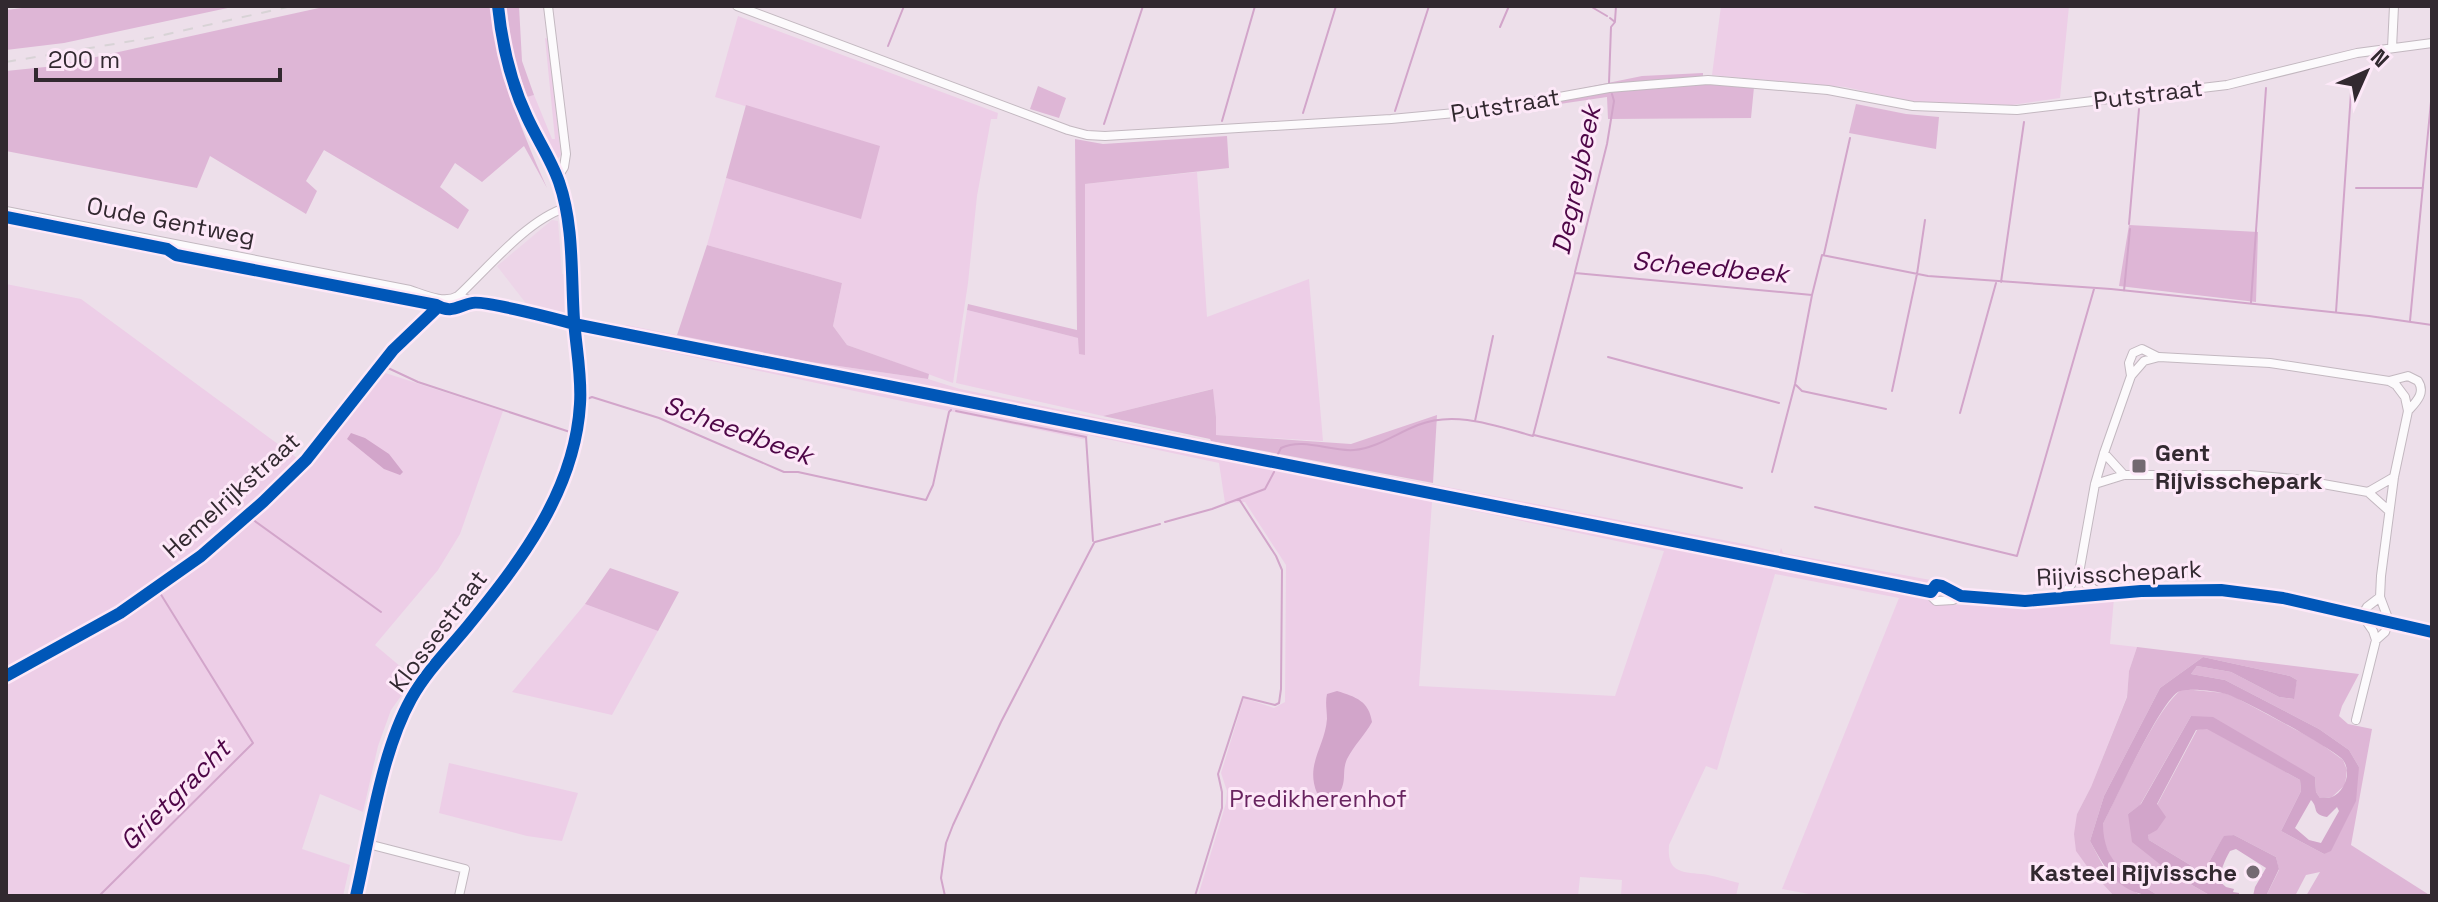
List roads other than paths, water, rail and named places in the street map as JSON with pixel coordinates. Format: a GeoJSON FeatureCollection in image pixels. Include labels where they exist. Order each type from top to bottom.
{"type":"FeatureCollection","features":[{"type":"Feature","properties":{"kind":"street"},"geometry":{"type":"LineString","coordinates":[[498,6],[512,79],[527,118],[557,178]]}},
{"type":"Feature","properties":{"kind":"street"},"geometry":{"type":"LineString","coordinates":[[548,6],[566,154],[564,167],[557,178]]}},
{"type":"Feature","properties":{"kind":"street","name":"Putstraat"},"geometry":{"type":"LineString","coordinates":[[737,6],[1068,130],[1105,136],[1405,118],[1487,110],[1609,88],[1708,80],[1828,90],[1913,106],[2017,110],[2227,85],[2357,53],[2432,43]]}},
{"type":"Feature","properties":{"kind":"street"},"geometry":{"type":"LineString","coordinates":[[2392,48],[2394,6]]}},
{"type":"Feature","properties":{"kind":"street","name":"Klossestraat"},"geometry":{"type":"LineString","coordinates":[[356,896],[389,750],[412,698],[512,570],[556,497],[573,454],[580,403],[579,363],[565,208],[557,178]]}},
{"type":"Feature","properties":{"kind":"street"},"geometry":{"type":"LineString","coordinates":[[445,300],[458,296],[545,216],[565,208]]}},
{"type":"Feature","properties":{"kind":"street","name":"Oude Gentweg"},"geometry":{"type":"LineString","coordinates":[[6,211],[410,290],[445,300]]}},
{"type":"Feature","properties":{"kind":"street"},"geometry":{"type":"LineString","coordinates":[[458,296],[574,324]]}},
{"type":"Feature","properties":{"kind":"street","name":"Hemelrijkstraat"},"geometry":{"type":"LineString","coordinates":[[6,676],[135,604],[222,538],[306,460],[399,343],[445,300]]}},
{"type":"Feature","properties":{"kind":"street","name":"Rijvisschepark"},"geometry":{"type":"LineString","coordinates":[[2062,598],[2079,573],[2095,484],[2104,453],[2131,376],[2144,361],[2159,357],[2297,366],[2389,381],[2408,376],[2421,385],[2421,393],[2408,411],[2388,510],[2380,597],[2389,621]]}},
{"type":"Feature","properties":{"kind":"street"},"geometry":{"type":"LineString","coordinates":[[2389,381],[2405,397],[2408,411]]}},
{"type":"Feature","properties":{"kind":"street"},"geometry":{"type":"LineString","coordinates":[[2104,453],[2124,475]]}},
{"type":"Feature","properties":{"kind":"street"},"geometry":{"type":"LineString","coordinates":[[2095,484],[2124,475],[2249,475],[2295,479],[2368,492],[2388,510]]}},
{"type":"Feature","properties":{"kind":"street"},"geometry":{"type":"LineString","coordinates":[[2368,492],[2394,477]]}},
{"type":"Feature","properties":{"kind":"street","name":"Rijvisschepark"},"geometry":{"type":"LineString","coordinates":[[2079,573],[2086,584],[2101,594]]}},
{"type":"Feature","properties":{"kind":"street","name":"Rijvisschepark"},"geometry":{"type":"LineString","coordinates":[[1961,596],[2025,601],[2171,589],[2221,590],[2283,598],[2432,632]]}},
{"type":"Feature","properties":{"kind":"street"},"geometry":{"type":"LineString","coordinates":[[2376,640],[2362,615],[2380,597]]}},
{"type":"Feature","properties":{"kind":"street"},"geometry":{"type":"LineString","coordinates":[[2356,720],[2376,640],[2385,632],[2389,621]]}},
{"type":"Feature","properties":{"kind":"street"},"geometry":{"type":"LineString","coordinates":[[368,844],[465,869],[459,896]]}},
{"type":"Feature","properties":{"kind":"waterway"},"geometry":{"type":"LineString","coordinates":[[888,46],[904,6]]}},
{"type":"Feature","properties":{"kind":"waterway"},"geometry":{"type":"LineString","coordinates":[[1104,124],[1143,6]]}},
{"type":"Feature","properties":{"kind":"waterway"},"geometry":{"type":"LineString","coordinates":[[1222,121],[1255,6]]}},
{"type":"Feature","properties":{"kind":"waterway"},"geometry":{"type":"LineString","coordinates":[[1303,113],[1336,6]]}},
{"type":"Feature","properties":{"kind":"waterway"},"geometry":{"type":"LineString","coordinates":[[1395,111],[1429,6]]}},
{"type":"Feature","properties":{"kind":"waterway"},"geometry":{"type":"LineString","coordinates":[[1500,27],[1509,6]]}},
{"type":"Feature","properties":{"kind":"waterway","name":"Degreybeek"},"geometry":{"type":"LineString","coordinates":[[1590,6],[1607,16]]}},
{"type":"Feature","properties":{"kind":"waterway"},"geometry":{"type":"LineString","coordinates":[[1615,21],[1616,6]]}},
{"type":"Feature","properties":{"kind":"waterway","name":"Degreybeek"},"geometry":{"type":"LineString","coordinates":[[1609,83],[1611,27],[1615,22],[1610,18]]}},
{"type":"Feature","properties":{"kind":"waterway"},"geometry":{"type":"LineString","coordinates":[[2336,312],[2352,78]]}},
{"type":"Feature","properties":{"kind":"waterway"},"geometry":{"type":"LineString","coordinates":[[2251,302],[2266,88]]}},
{"type":"Feature","properties":{"kind":"waterway"},"geometry":{"type":"LineString","coordinates":[[2410,321],[2432,91]]}},
{"type":"Feature","properties":{"kind":"waterway","name":"Degreybeek"},"geometry":{"type":"LineString","coordinates":[[1575,272],[1607,144],[1614,101],[1612,94]]}},
{"type":"Feature","properties":{"kind":"waterway"},"geometry":{"type":"LineString","coordinates":[[2129,224],[2139,109]]}},
{"type":"Feature","properties":{"kind":"waterway"},"geometry":{"type":"LineString","coordinates":[[2001,282],[2024,122]]}},
{"type":"Feature","properties":{"kind":"waterway"},"geometry":{"type":"LineString","coordinates":[[1824,254],[1850,138]]}},
{"type":"Feature","properties":{"kind":"waterway"},"geometry":{"type":"LineString","coordinates":[[2356,188],[2423,188]]}},
{"type":"Feature","properties":{"kind":"waterway"},"geometry":{"type":"LineString","coordinates":[[1892,391],[1925,220]]}},
{"type":"Feature","properties":{"kind":"waterway"},"geometry":{"type":"LineString","coordinates":[[2124,291],[2130,229]]}},
{"type":"Feature","properties":{"kind":"waterway","name":"Scheedbeek"},"geometry":{"type":"LineString","coordinates":[[1278,454],[1281,448],[1299,444],[1362,449],[1418,425],[1446,419],[1476,421],[1533,436],[1575,273],[1812,295],[1822,255],[1928,276],[2111,289],[2432,325]]}},
{"type":"Feature","properties":{"kind":"waterway"},"geometry":{"type":"LineString","coordinates":[[1960,413],[1996,283]]}},
{"type":"Feature","properties":{"kind":"waterway"},"geometry":{"type":"LineString","coordinates":[[1815,507],[2017,556],[2094,289]]}},
{"type":"Feature","properties":{"kind":"waterway"},"geometry":{"type":"LineString","coordinates":[[1772,472],[1795,384],[1812,295]]}},
{"type":"Feature","properties":{"kind":"waterway"},"geometry":{"type":"LineString","coordinates":[[1475,421],[1493,336]]}},
{"type":"Feature","properties":{"kind":"waterway"},"geometry":{"type":"LineString","coordinates":[[1608,357],[1779,403]]}},
{"type":"Feature","properties":{"kind":"waterway","name":"Scheedbeek"},"geometry":{"type":"LineString","coordinates":[[291,481],[328,444],[388,368],[418,382],[570,432]]}},
{"type":"Feature","properties":{"kind":"waterway"},"geometry":{"type":"LineString","coordinates":[[1796,385],[1802,391],[1886,409]]}},
{"type":"Feature","properties":{"kind":"waterway","name":"Scheedbeek"},"geometry":{"type":"LineString","coordinates":[[587,399],[592,397],[659,418],[784,472],[798,472],[926,500],[933,485],[951,410]]}},
{"type":"Feature","properties":{"kind":"waterway","name":"Scheedbeek"},"geometry":{"type":"LineString","coordinates":[[956,411],[1086,437],[1093,541]]}},
{"type":"Feature","properties":{"kind":"waterway"},"geometry":{"type":"LineString","coordinates":[[1534,435],[1742,488]]}},
{"type":"Feature","properties":{"kind":"waterway","name":"Scheedbeek"},"geometry":{"type":"LineString","coordinates":[[1165,522],[1265,489],[1274,472]]}},
{"type":"Feature","properties":{"kind":"waterway"},"geometry":{"type":"LineString","coordinates":[[285,488],[252,519],[381,612]]}},
{"type":"Feature","properties":{"kind":"waterway"},"geometry":{"type":"LineString","coordinates":[[1195,896],[1222,808],[1218,774],[1243,697],[1275,705],[1279,703],[1281,689],[1282,570],[1239,499]]}},
{"type":"Feature","properties":{"kind":"waterway","name":"Scheedbeek"},"geometry":{"type":"LineString","coordinates":[[1095,542],[1160,524]]}},
{"type":"Feature","properties":{"kind":"waterway"},"geometry":{"type":"LineString","coordinates":[[167,587],[245,525]]}},
{"type":"Feature","properties":{"kind":"waterway"},"geometry":{"type":"LineString","coordinates":[[945,896],[941,878],[946,843],[953,825],[1001,722],[1094,543]]}},
{"type":"Feature","properties":{"kind":"waterway","name":"Grietgracht"},"geometry":{"type":"LineString","coordinates":[[99,896],[253,743],[160,593],[162,591]]}},
{"type":"Feature","properties":{"kind":"railway"},"geometry":{"type":"LineString","coordinates":[[6,62],[150,38],[292,6]]}},
{"type":"Feature","properties":{"kind":"place","name":"Gent Rijvisschepark"},"geometry":{"type":"Point","coordinates":[2139,466]}},
{"type":"Feature","properties":{"kind":"place","name":"Kasteel Rijvissche"},"geometry":{"type":"Point","coordinates":[2253,872]}},
{"type":"Feature","properties":{"kind":"park label","name":"Predikherenhof"},"geometry":{"type":"Point","coordinates":[1318,798]}}]}
